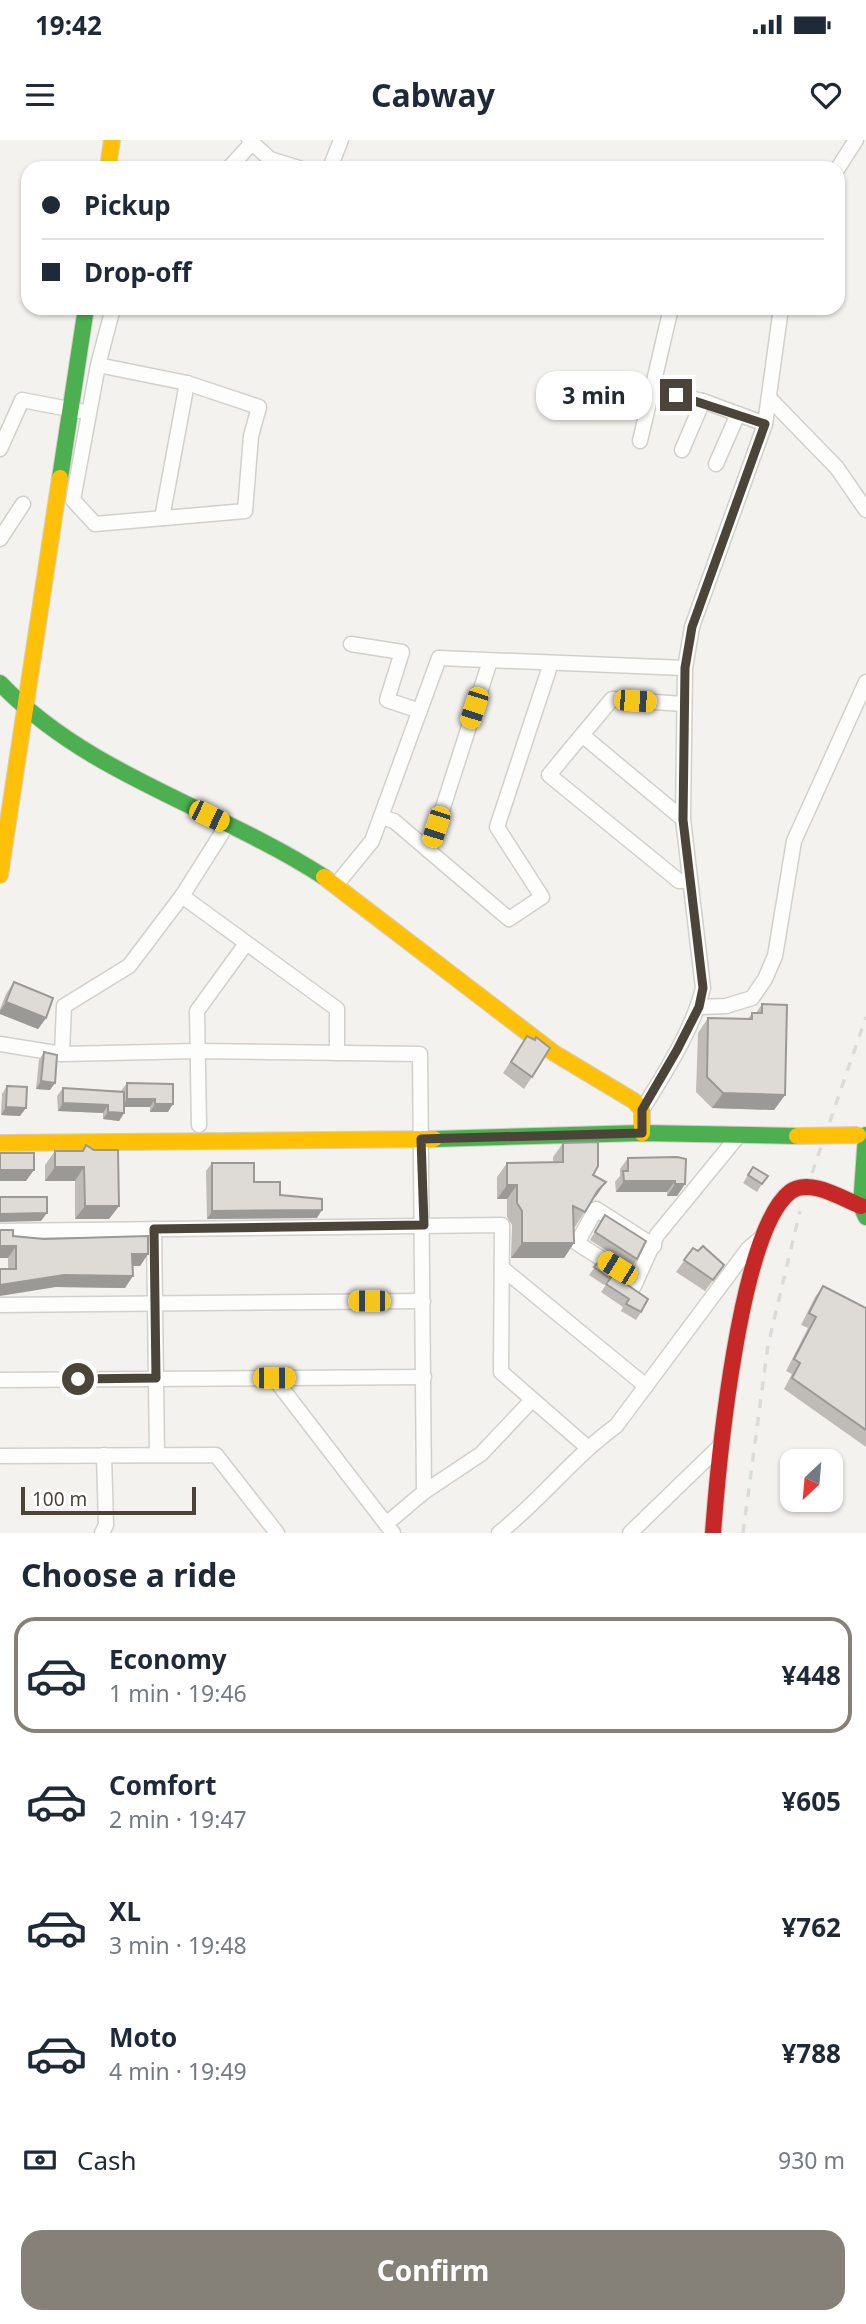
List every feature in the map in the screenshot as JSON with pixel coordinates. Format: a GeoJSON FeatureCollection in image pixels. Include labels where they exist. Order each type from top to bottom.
{"type":"FeatureCollection","features":[{"type":"Feature","properties":{"kind":"street"},"geometry":{"type":"LineString","coordinates":[[109,161],[112,140]]}},
{"type":"Feature","properties":{"kind":"street"},"geometry":{"type":"LineString","coordinates":[[333,161],[341,140]]}},
{"type":"Feature","properties":{"kind":"street"},"geometry":{"type":"LineString","coordinates":[[842,161],[856,140]]}},
{"type":"Feature","properties":{"kind":"street"},"geometry":{"type":"LineString","coordinates":[[234,161],[250,141],[270,159],[276,161]]}},
{"type":"Feature","properties":{"kind":"street"},"geometry":{"type":"LineString","coordinates":[[0,875],[85,315]]}},
{"type":"Feature","properties":{"kind":"street"},"geometry":{"type":"LineString","coordinates":[[98,365],[187,383],[259,407],[251,436],[245,511],[94,524],[73,500],[98,365],[111,315]]}},
{"type":"Feature","properties":{"kind":"street"},"geometry":{"type":"LineString","coordinates":[[639,441],[649,389],[669,315]]}},
{"type":"Feature","properties":{"kind":"street"},"geometry":{"type":"LineString","coordinates":[[642,1133],[642,1110],[699,1007],[703,988],[683,820],[685,668],[692,627],[765,424],[770,399],[777,315]]}},
{"type":"Feature","properties":{"kind":"street"},"geometry":{"type":"LineString","coordinates":[[162,518],[187,383]]}},
{"type":"Feature","properties":{"kind":"street"},"geometry":{"type":"LineString","coordinates":[[649,389],[703,401],[765,424]]}},
{"type":"Feature","properties":{"kind":"street"},"geometry":{"type":"LineString","coordinates":[[770,399],[837,468],[866,510]]}},
{"type":"Feature","properties":{"kind":"street"},"geometry":{"type":"LineString","coordinates":[[0,449],[22,400],[89,412]]}},
{"type":"Feature","properties":{"kind":"street"},"geometry":{"type":"LineString","coordinates":[[682,450],[703,401]]}},
{"type":"Feature","properties":{"kind":"street"},"geometry":{"type":"LineString","coordinates":[[716,464],[738,414]]}},
{"type":"Feature","properties":{"kind":"street"},"geometry":{"type":"LineString","coordinates":[[0,539],[23,504]]}},
{"type":"Feature","properties":{"kind":"street"},"geometry":{"type":"LineString","coordinates":[[351,644],[402,652],[387,700],[420,711]]}},
{"type":"Feature","properties":{"kind":"street"},"geometry":{"type":"LineString","coordinates":[[336,885],[372,841],[439,658],[685,668]]}},
{"type":"Feature","properties":{"kind":"street"},"geometry":{"type":"LineString","coordinates":[[429,851],[490,661]]}},
{"type":"Feature","properties":{"kind":"street"},"geometry":{"type":"LineString","coordinates":[[381,817],[394,821],[509,919],[542,897],[497,827],[551,663]]}},
{"type":"Feature","properties":{"kind":"street"},"geometry":{"type":"LineString","coordinates":[[699,1007],[726,1006],[752,998],[765,979],[775,956],[794,841],[866,682]]}},
{"type":"Feature","properties":{"kind":"street"},"geometry":{"type":"LineString","coordinates":[[0,683],[26,710],[115,769],[228,825],[336,885],[554,1053],[619,1090],[642,1110]]}},
{"type":"Feature","properties":{"kind":"street"},"geometry":{"type":"LineString","coordinates":[[683,704],[612,699],[549,775],[679,881],[690,881]]}},
{"type":"Feature","properties":{"kind":"street"},"geometry":{"type":"LineString","coordinates":[[582,735],[683,820]]}},
{"type":"Feature","properties":{"kind":"street"},"geometry":{"type":"LineString","coordinates":[[62,1054],[64,1006],[130,966],[182,896],[228,825]]}},
{"type":"Feature","properties":{"kind":"street"},"geometry":{"type":"LineString","coordinates":[[182,896],[337,1009],[337,1053]]}},
{"type":"Feature","properties":{"kind":"street"},"geometry":{"type":"LineString","coordinates":[[199,1125],[197,1011],[245,944]]}},
{"type":"Feature","properties":{"kind":"street"},"geometry":{"type":"LineString","coordinates":[[0,1044],[62,1054],[198,1051],[420,1054],[424,1225],[424,1492]]}},
{"type":"Feature","properties":{"kind":"street"},"geometry":{"type":"LineString","coordinates":[[0,1143],[421,1139],[642,1133],[864,1135],[864,1212],[822,1192],[798,1189],[790,1192],[780,1202],[762,1237],[742,1321],[722,1444],[713,1533]]}},
{"type":"Feature","properties":{"kind":"street"},"geometry":{"type":"LineString","coordinates":[[654,1246],[596,1209],[578,1243],[635,1283],[654,1246],[657,1235],[739,1135]]}},
{"type":"Feature","properties":{"kind":"street"},"geometry":{"type":"LineString","coordinates":[[0,1231],[502,1226],[501,1372],[587,1447]]}},
{"type":"Feature","properties":{"kind":"street"},"geometry":{"type":"LineString","coordinates":[[154,1229],[157,1454]]}},
{"type":"Feature","properties":{"kind":"street"},"geometry":{"type":"LineString","coordinates":[[499,1533],[531,1508],[587,1447],[616,1426],[748,1249],[762,1237]]}},
{"type":"Feature","properties":{"kind":"street"},"geometry":{"type":"LineString","coordinates":[[502,1268],[646,1386]]}},
{"type":"Feature","properties":{"kind":"street"},"geometry":{"type":"LineString","coordinates":[[0,1305],[423,1301]]}},
{"type":"Feature","properties":{"kind":"street"},"geometry":{"type":"LineString","coordinates":[[0,1380],[424,1377]]}},
{"type":"Feature","properties":{"kind":"street"},"geometry":{"type":"LineString","coordinates":[[274,1378],[390,1528],[424,1492],[481,1454],[532,1400]]}},
{"type":"Feature","properties":{"kind":"street"},"geometry":{"type":"LineString","coordinates":[[630,1533],[722,1444]]}},
{"type":"Feature","properties":{"kind":"street"},"geometry":{"type":"LineString","coordinates":[[102,1533],[106,1525],[104,1455]]}},
{"type":"Feature","properties":{"kind":"street"},"geometry":{"type":"LineString","coordinates":[[0,1456],[216,1455],[278,1533]]}},
{"type":"Feature","properties":{"kind":"building"},"geometry":{"type":"Polygon","coordinates":[[[14,982],[53,998],[46,1018],[6,1002],[14,982]]]}},
{"type":"Feature","properties":{"kind":"building"},"geometry":{"type":"Polygon","coordinates":[[[762,1004],[787,1005],[785,1095],[723,1093],[707,1077],[708,1018],[752,1019],[752,1013],[762,1013],[762,1004]]]}},
{"type":"Feature","properties":{"kind":"building"},"geometry":{"type":"Polygon","coordinates":[[[527,1036],[535,1040],[536,1037],[550,1048],[532,1077],[511,1062],[527,1036]]]}},
{"type":"Feature","properties":{"kind":"building"},"geometry":{"type":"Polygon","coordinates":[[[44,1052],[57,1055],[55,1083],[41,1081],[44,1052]]]}},
{"type":"Feature","properties":{"kind":"building"},"geometry":{"type":"Polygon","coordinates":[[[127,1083],[173,1084],[173,1104],[155,1104],[155,1099],[127,1099],[127,1083]]]}},
{"type":"Feature","properties":{"kind":"building"},"geometry":{"type":"Polygon","coordinates":[[[7,1086],[27,1087],[26,1108],[6,1107],[7,1086]]]}},
{"type":"Feature","properties":{"kind":"building"},"geometry":{"type":"Polygon","coordinates":[[[63,1088],[124,1092],[124,1113],[108,1112],[108,1105],[63,1103],[63,1088]]]}},
{"type":"Feature","properties":{"kind":"building"},"geometry":{"type":"Polygon","coordinates":[[[598,1142],[598,1166],[593,1175],[606,1182],[585,1212],[573,1206],[574,1243],[522,1243],[522,1211],[517,1203],[517,1185],[507,1185],[507,1163],[563,1162],[563,1143],[598,1142]]]}},
{"type":"Feature","properties":{"kind":"building"},"geometry":{"type":"Polygon","coordinates":[[[86,1145],[94,1150],[118,1150],[119,1206],[85,1206],[84,1167],[55,1167],[55,1151],[83,1151],[86,1145]]]}},
{"type":"Feature","properties":{"kind":"building"},"geometry":{"type":"Polygon","coordinates":[[[0,1153],[34,1153],[34,1170],[0,1170],[0,1153]]]}},
{"type":"Feature","properties":{"kind":"building"},"geometry":{"type":"Polygon","coordinates":[[[628,1158],[686,1159],[685,1184],[675,1184],[675,1181],[624,1181],[623,1171],[628,1171],[628,1158]]]}},
{"type":"Feature","properties":{"kind":"building"},"geometry":{"type":"Polygon","coordinates":[[[212,1163],[254,1163],[254,1182],[280,1182],[280,1195],[322,1199],[322,1210],[212,1211],[212,1163]]]}},
{"type":"Feature","properties":{"kind":"building"},"geometry":{"type":"Polygon","coordinates":[[[753,1167],[768,1176],[762,1184],[748,1175],[753,1167]]]}},
{"type":"Feature","properties":{"kind":"building"},"geometry":{"type":"Polygon","coordinates":[[[0,1197],[47,1197],[47,1213],[0,1214],[0,1197]]]}},
{"type":"Feature","properties":{"kind":"building"},"geometry":{"type":"Polygon","coordinates":[[[605,1215],[646,1241],[637,1259],[595,1232],[605,1215]]]}},
{"type":"Feature","properties":{"kind":"building"},"geometry":{"type":"Polygon","coordinates":[[[0,1230],[13,1230],[13,1236],[44,1239],[148,1236],[148,1254],[132,1254],[133,1276],[64,1275],[0,1285],[0,1269],[16,1269],[16,1246],[0,1246],[0,1230]]]}},
{"type":"Feature","properties":{"kind":"building"},"geometry":{"type":"Polygon","coordinates":[[[703,1246],[724,1265],[713,1280],[684,1260],[693,1248],[698,1251],[703,1246]]]}},
{"type":"Feature","properties":{"kind":"building"},"geometry":{"type":"Polygon","coordinates":[[[601,1259],[616,1268],[609,1278],[594,1267],[601,1259]]]}},
{"type":"Feature","properties":{"kind":"building"},"geometry":{"type":"Polygon","coordinates":[[[613,1275],[648,1299],[641,1312],[626,1304],[629,1299],[606,1284],[613,1275]]]}},
{"type":"Feature","properties":{"kind":"building"},"geometry":{"type":"Polygon","coordinates":[[[823,1286],[866,1308],[866,1430],[792,1378],[800,1363],[794,1359],[816,1317],[809,1313],[823,1286]]]}},
{"type":"Feature","properties":{"kind":"railway"},"geometry":{"type":"LineString","coordinates":[[812,1173],[866,1017]]}},
{"type":"Feature","properties":{"kind":"railway"},"geometry":{"type":"LineString","coordinates":[[743,1533],[768,1345],[800,1211]]}},
{"type":"Feature","properties":{"kind":"traffic: fast"},"geometry":{"type":"LineString","coordinates":[[60,478],[85,315]]}},
{"type":"Feature","properties":{"kind":"traffic: fast"},"geometry":{"type":"LineString","coordinates":[[0,683],[35,715],[73,743],[324,877]]}},
{"type":"Feature","properties":{"kind":"traffic: fast"},"geometry":{"type":"LineString","coordinates":[[434,1139],[642,1133],[797,1136]]}},
{"type":"Feature","properties":{"kind":"traffic: fast"},"geometry":{"type":"LineString","coordinates":[[866,1135],[861,1206],[866,1217]]}},
{"type":"Feature","properties":{"kind":"traffic: slow"},"geometry":{"type":"LineString","coordinates":[[109,161],[112,140]]}},
{"type":"Feature","properties":{"kind":"traffic: slow"},"geometry":{"type":"LineString","coordinates":[[0,875],[60,478]]}},
{"type":"Feature","properties":{"kind":"traffic: slow"},"geometry":{"type":"LineString","coordinates":[[324,877],[554,1053],[634,1101],[642,1110],[642,1133]]}},
{"type":"Feature","properties":{"kind":"traffic: slow"},"geometry":{"type":"LineString","coordinates":[[797,1136],[858,1135]]}},
{"type":"Feature","properties":{"kind":"traffic: slow"},"geometry":{"type":"LineString","coordinates":[[0,1143],[434,1139]]}},
{"type":"Feature","properties":{"kind":"traffic: jam"},"geometry":{"type":"LineString","coordinates":[[713,1533],[734,1352],[757,1253],[772,1215],[790,1192],[807,1187],[826,1191],[861,1206]]}},
{"type":"Feature","properties":{"kind":"route"},"geometry":{"type":"LineString","coordinates":[[78,1379],[156,1378],[154,1229],[424,1225],[421,1139],[642,1133],[642,1110],[699,1007],[703,988],[683,820],[682,711],[685,668],[692,627],[765,424],[703,401],[676,395]]}}]}
